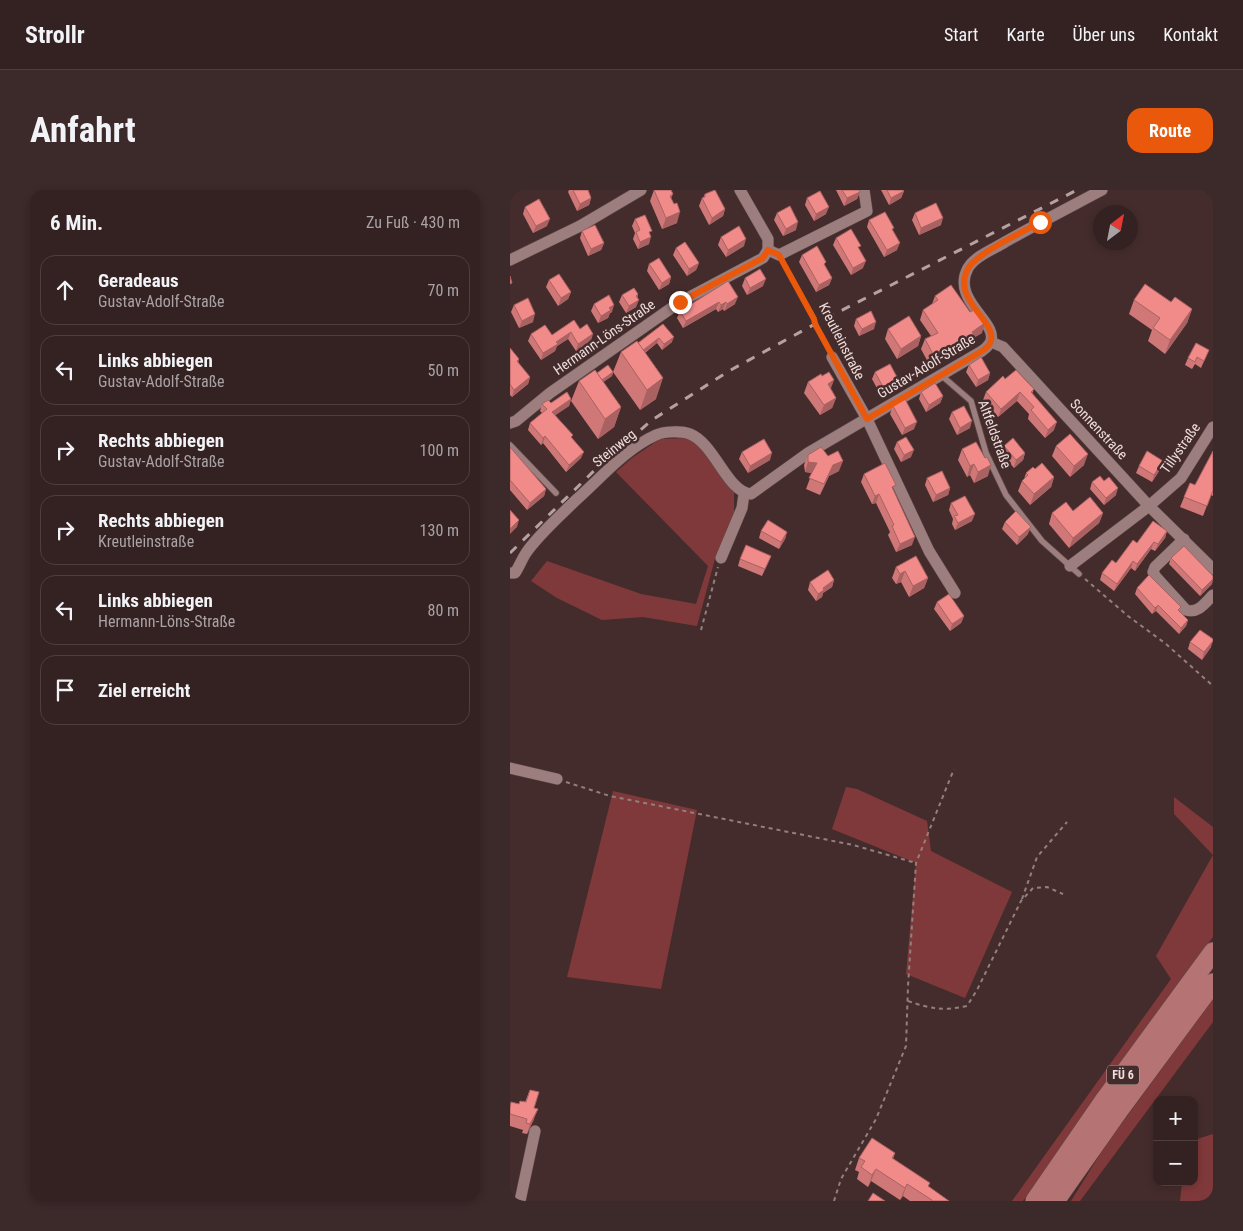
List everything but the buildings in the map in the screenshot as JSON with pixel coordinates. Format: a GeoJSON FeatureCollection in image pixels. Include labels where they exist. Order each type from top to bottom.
{"type":"FeatureCollection","features":[{"type":"Feature","properties":{"kind":"main road","name":"FÜ 6"},"geometry":{"type":"LineString","coordinates":[[1036,1201],[1106,1098],[1213,952]]}},
{"type":"Feature","properties":{"kind":"main road","name":"FÜ 6"},"geometry":{"type":"LineString","coordinates":[[1055,1201],[1119,1110],[1213,984]]}},
{"type":"Feature","properties":{"kind":"street"},"geometry":{"type":"LineString","coordinates":[[510,260],[580,226],[641,190]]}},
{"type":"Feature","properties":{"kind":"street"},"geometry":{"type":"LineString","coordinates":[[740,190],[768,239],[768,250],[779,255],[867,212],[864,190]]}},
{"type":"Feature","properties":{"kind":"street","name":"Gustav-Adolf-Straße"},"geometry":{"type":"LineString","coordinates":[[748,494],[808,453],[982,351],[991,342],[992,336],[990,329],[964,293],[964,279],[969,266],[983,255],[1040,222],[1102,190]]}},
{"type":"Feature","properties":{"kind":"street","name":"Hermann-Löns-Straße"},"geometry":{"type":"LineString","coordinates":[[510,423],[516,421],[550,393],[680,302],[763,258],[768,250]]}},
{"type":"Feature","properties":{"kind":"street","name":"Sonnenstraße"},"geometry":{"type":"LineString","coordinates":[[991,342],[1003,348],[1149,506],[1213,569]]}},
{"type":"Feature","properties":{"kind":"street","name":"Kreutleinstraße"},"geometry":{"type":"LineString","coordinates":[[832,357],[867,419],[929,551],[955,593]]}},
{"type":"Feature","properties":{"kind":"street","name":"Tillystraße"},"geometry":{"type":"LineString","coordinates":[[1070,566],[1149,506],[1181,478],[1213,427]]}},
{"type":"Feature","properties":{"kind":"street","name":"Steinweg"},"geometry":{"type":"LineString","coordinates":[[512,576],[526,552],[557,519],[619,461],[658,434],[689,434],[705,444],[736,487],[748,494]]}},
{"type":"Feature","properties":{"kind":"street"},"geometry":{"type":"LineString","coordinates":[[721,558],[748,494]]}},
{"type":"Feature","properties":{"kind":"street"},"geometry":{"type":"LineString","coordinates":[[1184,539],[1155,567],[1153,572],[1186,610],[1196,611],[1213,595]]}},
{"type":"Feature","properties":{"kind":"street"},"geometry":{"type":"LineString","coordinates":[[510,768],[557,779]]}},
{"type":"Feature","properties":{"kind":"street"},"geometry":{"type":"LineString","coordinates":[[520,1201],[535,1131]]}},
{"type":"Feature","properties":{"kind":"lane","name":"Altfeldstraße"},"geometry":{"type":"LineString","coordinates":[[941,375],[971,401],[986,453],[1006,495],[1042,541],[1079,574]]}},
{"type":"Feature","properties":{"kind":"lane"},"geometry":{"type":"LineString","coordinates":[[510,444],[556,494]]}},
{"type":"Feature","properties":{"kind":"path","name":"Kreutleinstraße"},"geometry":{"type":"LineString","coordinates":[[779,255],[814,319],[832,357]]}},
{"type":"Feature","properties":{"kind":"path"},"geometry":{"type":"LineString","coordinates":[[701,630],[721,558]]}},
{"type":"Feature","properties":{"kind":"path"},"geometry":{"type":"LineString","coordinates":[[1079,574],[1128,616],[1166,644],[1213,686]]}},
{"type":"Feature","properties":{"kind":"path"},"geometry":{"type":"LineString","coordinates":[[834,1201],[841,1180],[876,1119],[906,1046],[916,863],[954,769]]}},
{"type":"Feature","properties":{"kind":"path"},"geometry":{"type":"LineString","coordinates":[[557,779],[610,796],[853,846],[916,863]]}},
{"type":"Feature","properties":{"kind":"path"},"geometry":{"type":"LineString","coordinates":[[908,1001],[931,1008],[951,1009],[967,1006],[977,990],[1021,901],[1037,857],[1067,822]]}},
{"type":"Feature","properties":{"kind":"path"},"geometry":{"type":"LineString","coordinates":[[1021,901],[1033,888],[1047,887],[1062,894]]}},
{"type":"Feature","properties":{"kind":"shaded area"},"geometry":{"type":"Polygon","coordinates":[[[687,438],[701,448],[734,491],[734,513],[716,555],[697,626],[643,617],[602,620],[557,598],[531,581],[547,561],[641,594],[696,604],[708,566],[616,472],[632,458],[660,439],[687,438]]]}},
{"type":"Feature","properties":{"kind":"shaded area"},"geometry":{"type":"Polygon","coordinates":[[[846,787],[857,789],[927,821],[931,851],[1012,892],[965,998],[906,974],[916,863],[832,829],[846,787]]]}},
{"type":"Feature","properties":{"kind":"shaded area"},"geometry":{"type":"Polygon","coordinates":[[[613,791],[697,810],[661,989],[567,977],[613,791]]]}},
{"type":"Feature","properties":{"kind":"shaded area"},"geometry":{"type":"Polygon","coordinates":[[[1174,797],[1213,827],[1213,855],[1174,814],[1174,797]]]}},
{"type":"Feature","properties":{"kind":"shaded area"},"geometry":{"type":"Polygon","coordinates":[[[1213,855],[1213,937],[1023,1201],[1012,1201],[1171,979],[1156,956],[1213,855]]]}},
{"type":"Feature","properties":{"kind":"shaded area"},"geometry":{"type":"Polygon","coordinates":[[[1213,999],[1213,1022],[1158,1096],[1153,1096],[1153,1103],[1080,1201],[1071,1201],[1105,1146],[1213,999]]]}},
{"type":"Feature","properties":{"kind":"shaded area"},"geometry":{"type":"Polygon","coordinates":[[[1213,1134],[1213,1201],[1180,1201],[1182,1186],[1198,1186],[1198,1139],[1213,1134]]]}},
{"type":"Feature","properties":{"kind":"railway"},"geometry":{"type":"LineString","coordinates":[[510,553],[601,464],[652,420],[729,371],[815,324],[1077,190]]}},
{"type":"Feature","properties":{"kind":"route"},"geometry":{"type":"LineString","coordinates":[[680,302],[763,258],[768,250],[779,255],[814,319],[832,357],[867,419],[982,351],[991,342],[990,329],[964,293],[964,279],[969,266],[983,255],[1040,222]]}}]}
